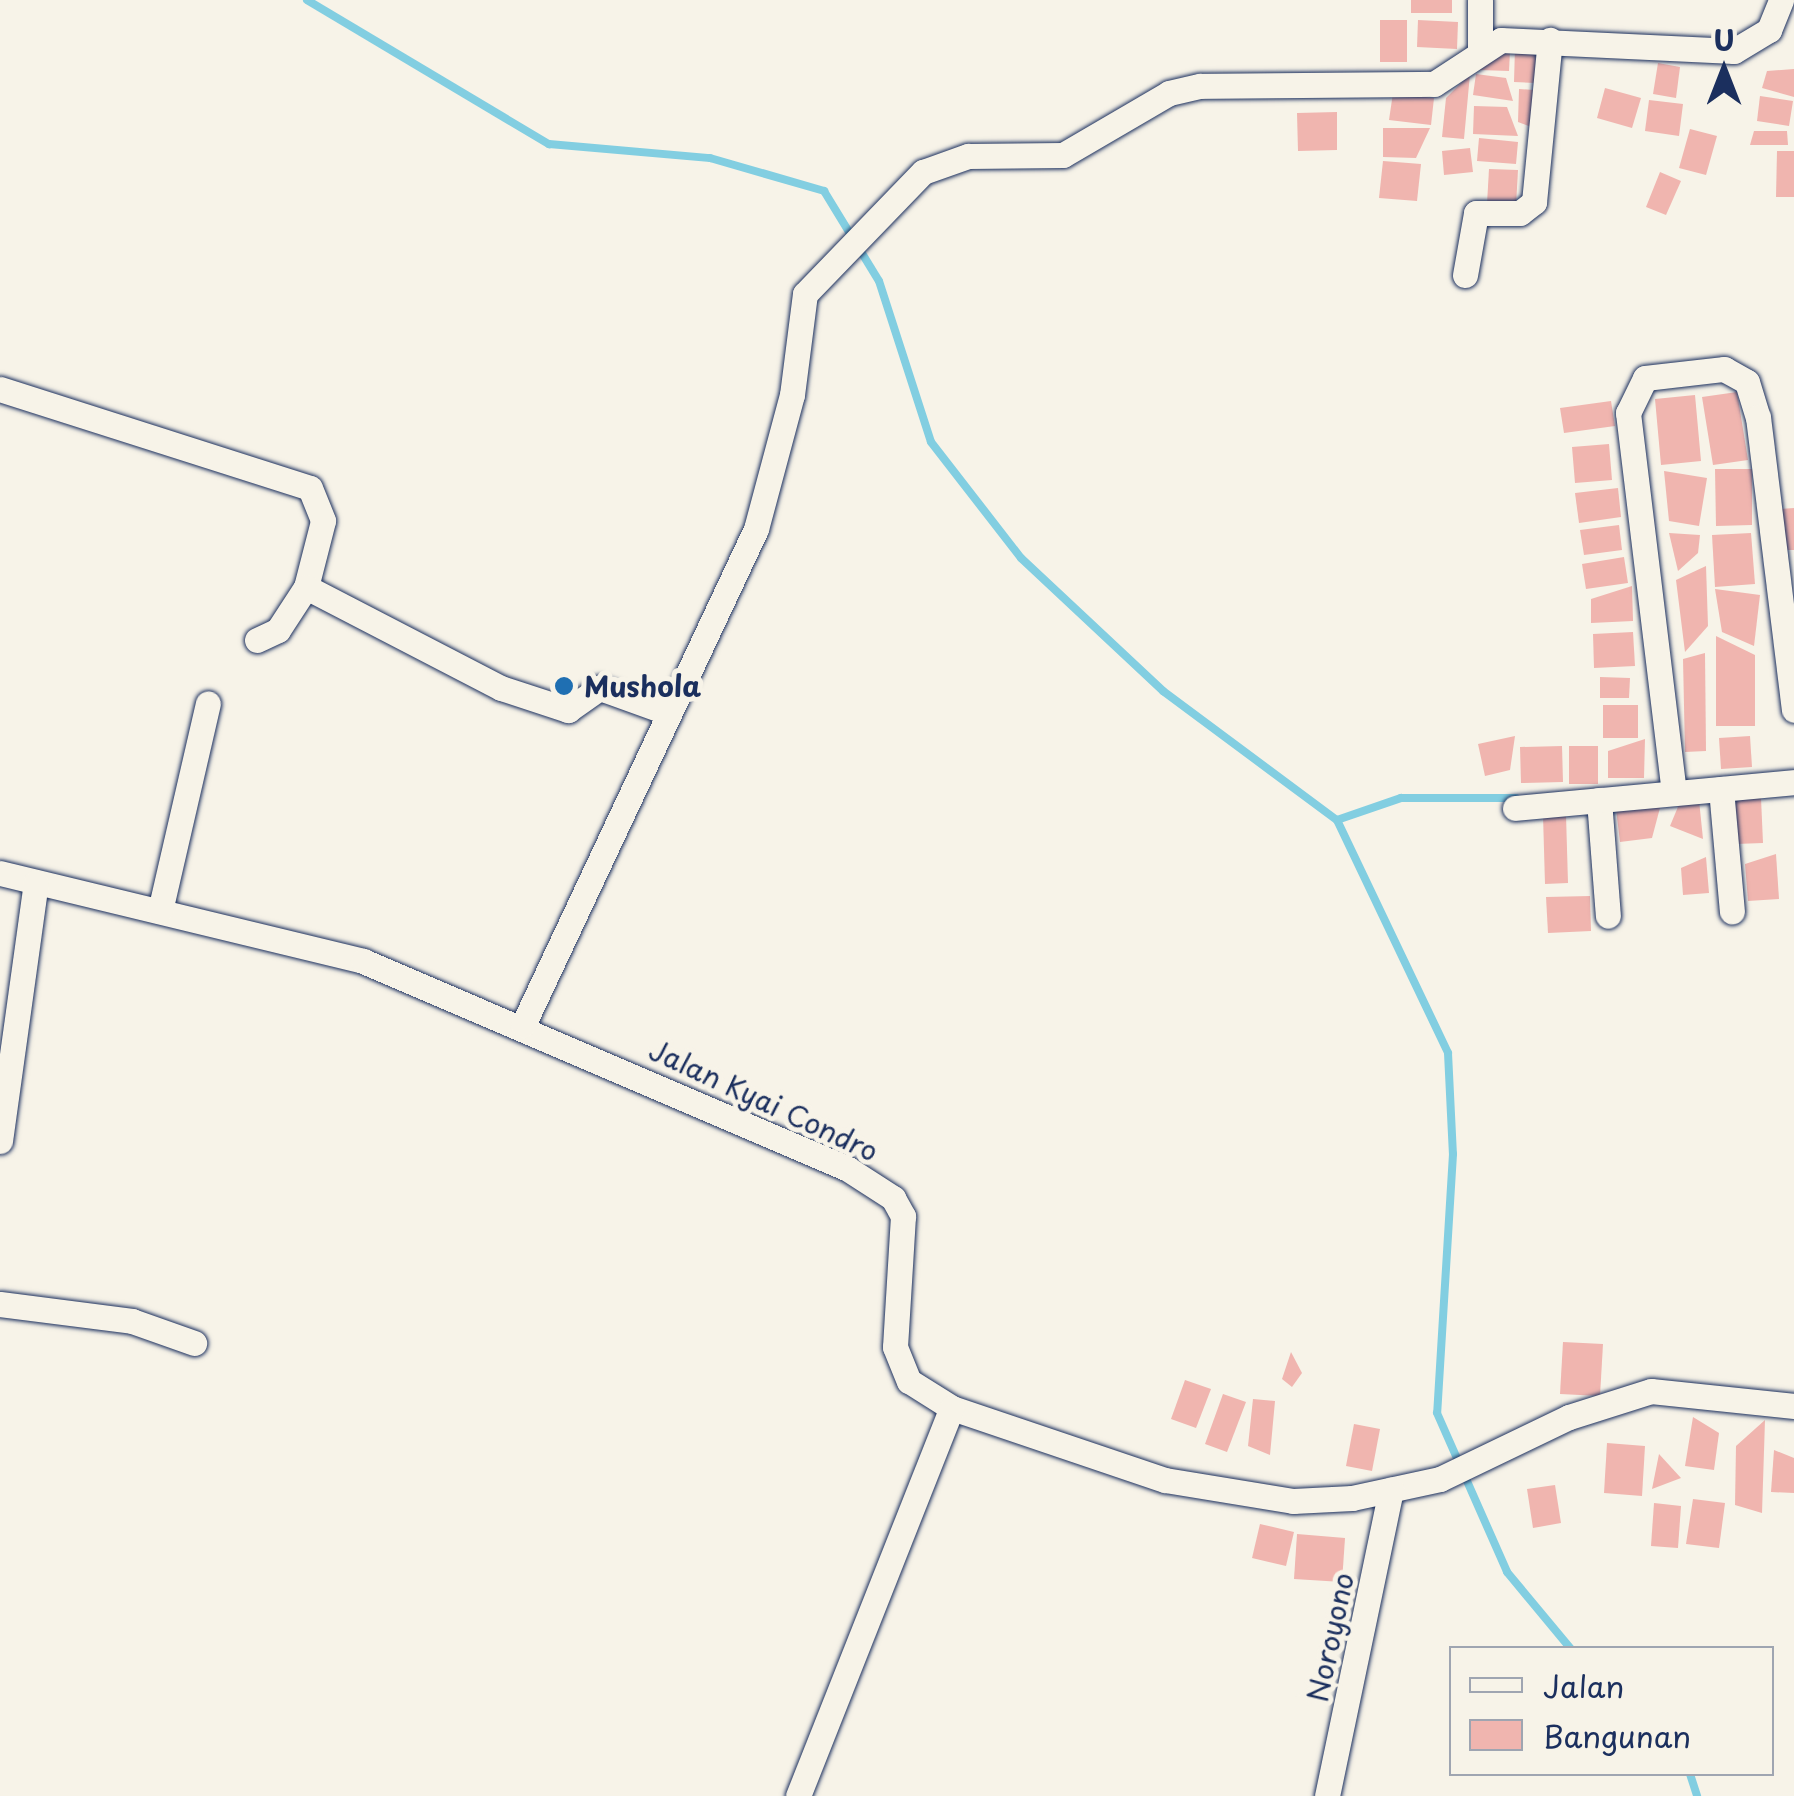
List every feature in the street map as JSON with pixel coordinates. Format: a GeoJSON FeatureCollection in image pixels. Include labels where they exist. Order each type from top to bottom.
{"type":"FeatureCollection","features":[{"type":"Feature","properties":{"kind":"street"},"geometry":{"type":"LineString","coordinates":[[1480,0],[1480,50]]}},
{"type":"Feature","properties":{"kind":"street"},"geometry":{"type":"LineString","coordinates":[[523,1025],[756,529],[792,394],[805,294],[942,159],[1063,155],[1169,92],[1200,86],[1434,84],[1480,50],[1501,40],[1734,51],[1769,30],[1782,0]]}},
{"type":"Feature","properties":{"kind":"street"},"geometry":{"type":"LineString","coordinates":[[1465,276],[1476,212],[1520,213],[1534,202],[1550,40]]}},
{"type":"Feature","properties":{"kind":"street"},"geometry":{"type":"LineString","coordinates":[[1675,785],[1628,413],[1645,378],[1724,369],[1747,382],[1758,417],[1794,710]]}},
{"type":"Feature","properties":{"kind":"street"},"geometry":{"type":"LineString","coordinates":[[0,389],[310,488],[323,521],[306,587],[278,630],[256,640]]}},
{"type":"Feature","properties":{"kind":"street"},"geometry":{"type":"LineString","coordinates":[[306,587],[501,688],[568,710],[600,688],[668,713]]}},
{"type":"Feature","properties":{"kind":"street"},"geometry":{"type":"LineString","coordinates":[[160,911],[208,702]]}},
{"type":"Feature","properties":{"kind":"street"},"geometry":{"type":"LineString","coordinates":[[1515,808],[1599,800],[1675,785],[1721,789],[1794,782]]}},
{"type":"Feature","properties":{"kind":"street"},"geometry":{"type":"LineString","coordinates":[[1721,789],[1732,912]]}},
{"type":"Feature","properties":{"kind":"street"},"geometry":{"type":"LineString","coordinates":[[1599,800],[1608,916]]}},
{"type":"Feature","properties":{"kind":"street","name":"Jalan Kyai Condro"},"geometry":{"type":"LineString","coordinates":[[0,872],[332,951],[523,1025],[760,1125],[892,1198],[906,1230],[898,1358],[909,1381],[952,1408],[1223,1493],[1293,1501],[1391,1490],[1440,1479],[1569,1417],[1651,1392],[1794,1406]]}},
{"type":"Feature","properties":{"kind":"street"},"geometry":{"type":"LineString","coordinates":[[0,1142],[36,882]]}},
{"type":"Feature","properties":{"kind":"street"},"geometry":{"type":"LineString","coordinates":[[0,1304],[132,1320],[194,1343]]}},
{"type":"Feature","properties":{"kind":"street"},"geometry":{"type":"LineString","coordinates":[[798,1796],[952,1408]]}},
{"type":"Feature","properties":{"kind":"street","name":"Noroyono"},"geometry":{"type":"LineString","coordinates":[[1327,1796],[1391,1490]]}},
{"type":"Feature","properties":{"kind":"building"},"geometry":{"type":"Polygon","coordinates":[[[1411,0],[1452,0],[1452,13],[1411,13],[1411,0]]]}},
{"type":"Feature","properties":{"kind":"building"},"geometry":{"type":"Polygon","coordinates":[[[1380,20],[1407,20],[1407,62],[1380,62],[1380,20]]]}},
{"type":"Feature","properties":{"kind":"building"},"geometry":{"type":"Polygon","coordinates":[[[1418,20],[1458,22],[1457,49],[1417,47],[1418,20]]]}},
{"type":"Feature","properties":{"kind":"building"},"geometry":{"type":"Polygon","coordinates":[[[1515,48],[1536,48],[1535,83],[1514,82],[1515,48]]]}},
{"type":"Feature","properties":{"kind":"building"},"geometry":{"type":"Polygon","coordinates":[[[1487,51],[1510,51],[1509,71],[1479,70],[1487,51]]]}},
{"type":"Feature","properties":{"kind":"building"},"geometry":{"type":"Polygon","coordinates":[[[1658,63],[1680,67],[1676,98],[1653,94],[1658,63]]]}},
{"type":"Feature","properties":{"kind":"building"},"geometry":{"type":"Polygon","coordinates":[[[1794,69],[1794,97],[1762,88],[1767,71],[1794,69]]]}},
{"type":"Feature","properties":{"kind":"building"},"geometry":{"type":"Polygon","coordinates":[[[1470,74],[1464,139],[1442,137],[1446,98],[1470,74]]]}},
{"type":"Feature","properties":{"kind":"building"},"geometry":{"type":"Polygon","coordinates":[[[1476,74],[1506,78],[1513,101],[1473,95],[1476,74]]]}},
{"type":"Feature","properties":{"kind":"building"},"geometry":{"type":"Polygon","coordinates":[[[1605,88],[1641,98],[1632,128],[1597,118],[1605,88]]]}},
{"type":"Feature","properties":{"kind":"building"},"geometry":{"type":"Polygon","coordinates":[[[1519,89],[1534,90],[1534,128],[1518,122],[1519,89]]]}},
{"type":"Feature","properties":{"kind":"building"},"geometry":{"type":"Polygon","coordinates":[[[1393,93],[1434,98],[1431,125],[1389,120],[1393,93]]]}},
{"type":"Feature","properties":{"kind":"building"},"geometry":{"type":"Polygon","coordinates":[[[1760,96],[1793,101],[1789,126],[1757,121],[1760,96]]]}},
{"type":"Feature","properties":{"kind":"building"},"geometry":{"type":"Polygon","coordinates":[[[1649,100],[1683,104],[1679,136],[1645,131],[1649,100]]]}},
{"type":"Feature","properties":{"kind":"building"},"geometry":{"type":"Polygon","coordinates":[[[1474,106],[1507,107],[1518,136],[1473,134],[1474,106]]]}},
{"type":"Feature","properties":{"kind":"building"},"geometry":{"type":"Polygon","coordinates":[[[1337,112],[1337,150],[1298,151],[1297,113],[1337,112]]]}},
{"type":"Feature","properties":{"kind":"building"},"geometry":{"type":"Polygon","coordinates":[[[1383,128],[1430,128],[1416,158],[1383,157],[1383,128]]]}},
{"type":"Feature","properties":{"kind":"building"},"geometry":{"type":"Polygon","coordinates":[[[1690,129],[1717,136],[1706,175],[1679,168],[1690,129]]]}},
{"type":"Feature","properties":{"kind":"building"},"geometry":{"type":"Polygon","coordinates":[[[1754,131],[1787,131],[1788,145],[1750,145],[1754,131]]]}},
{"type":"Feature","properties":{"kind":"building"},"geometry":{"type":"Polygon","coordinates":[[[1479,138],[1518,142],[1516,164],[1477,161],[1479,138]]]}},
{"type":"Feature","properties":{"kind":"building"},"geometry":{"type":"Polygon","coordinates":[[[1470,148],[1473,172],[1444,175],[1442,151],[1470,148]]]}},
{"type":"Feature","properties":{"kind":"building"},"geometry":{"type":"Polygon","coordinates":[[[1777,151],[1794,151],[1794,197],[1776,197],[1777,151]]]}},
{"type":"Feature","properties":{"kind":"building"},"geometry":{"type":"Polygon","coordinates":[[[1383,161],[1421,164],[1417,201],[1379,198],[1383,161]]]}},
{"type":"Feature","properties":{"kind":"building"},"geometry":{"type":"Polygon","coordinates":[[[1489,169],[1518,170],[1516,205],[1487,204],[1489,169]]]}},
{"type":"Feature","properties":{"kind":"building"},"geometry":{"type":"Polygon","coordinates":[[[1660,172],[1681,181],[1666,215],[1646,207],[1660,172]]]}},
{"type":"Feature","properties":{"kind":"building"},"geometry":{"type":"Polygon","coordinates":[[[1737,392],[1748,460],[1713,465],[1702,397],[1737,392]]]}},
{"type":"Feature","properties":{"kind":"building"},"geometry":{"type":"Polygon","coordinates":[[[1695,395],[1701,461],[1661,465],[1655,399],[1695,395]]]}},
{"type":"Feature","properties":{"kind":"building"},"geometry":{"type":"Polygon","coordinates":[[[1611,401],[1615,426],[1564,433],[1560,408],[1611,401]]]}},
{"type":"Feature","properties":{"kind":"building"},"geometry":{"type":"Polygon","coordinates":[[[1609,444],[1612,480],[1575,483],[1572,447],[1609,444]]]}},
{"type":"Feature","properties":{"kind":"building"},"geometry":{"type":"Polygon","coordinates":[[[1715,469],[1752,469],[1752,525],[1716,526],[1715,469]]]}},
{"type":"Feature","properties":{"kind":"building"},"geometry":{"type":"Polygon","coordinates":[[[1664,471],[1707,478],[1699,526],[1669,521],[1664,471]]]}},
{"type":"Feature","properties":{"kind":"building"},"geometry":{"type":"Polygon","coordinates":[[[1618,488],[1621,517],[1579,523],[1575,493],[1618,488]]]}},
{"type":"Feature","properties":{"kind":"building"},"geometry":{"type":"Polygon","coordinates":[[[1794,508],[1794,550],[1783,550],[1780,509],[1794,508]]]}},
{"type":"Feature","properties":{"kind":"building"},"geometry":{"type":"Polygon","coordinates":[[[1619,525],[1622,550],[1584,555],[1580,530],[1619,525]]]}},
{"type":"Feature","properties":{"kind":"building"},"geometry":{"type":"Polygon","coordinates":[[[1669,533],[1700,535],[1698,553],[1678,571],[1669,533]]]}},
{"type":"Feature","properties":{"kind":"building"},"geometry":{"type":"Polygon","coordinates":[[[1751,533],[1755,584],[1715,587],[1712,535],[1751,533]]]}},
{"type":"Feature","properties":{"kind":"building"},"geometry":{"type":"Polygon","coordinates":[[[1624,557],[1628,583],[1586,589],[1582,564],[1624,557]]]}},
{"type":"Feature","properties":{"kind":"building"},"geometry":{"type":"Polygon","coordinates":[[[1706,566],[1708,626],[1685,652],[1676,580],[1706,566]]]}},
{"type":"Feature","properties":{"kind":"building"},"geometry":{"type":"Polygon","coordinates":[[[1632,586],[1633,621],[1591,623],[1591,599],[1632,586]]]}},
{"type":"Feature","properties":{"kind":"building"},"geometry":{"type":"Polygon","coordinates":[[[1715,589],[1760,595],[1754,646],[1722,632],[1715,589]]]}},
{"type":"Feature","properties":{"kind":"building"},"geometry":{"type":"Polygon","coordinates":[[[1633,632],[1635,666],[1594,668],[1593,634],[1633,632]]]}},
{"type":"Feature","properties":{"kind":"building"},"geometry":{"type":"Polygon","coordinates":[[[1716,636],[1755,655],[1755,726],[1716,726],[1716,636]]]}},
{"type":"Feature","properties":{"kind":"building"},"geometry":{"type":"Polygon","coordinates":[[[1705,653],[1706,751],[1685,752],[1683,659],[1705,653]]]}},
{"type":"Feature","properties":{"kind":"building"},"geometry":{"type":"Polygon","coordinates":[[[1600,677],[1630,678],[1629,698],[1600,698],[1600,677]]]}},
{"type":"Feature","properties":{"kind":"building"},"geometry":{"type":"Polygon","coordinates":[[[1603,705],[1638,705],[1638,738],[1603,738],[1603,705]]]}},
{"type":"Feature","properties":{"kind":"building"},"geometry":{"type":"Polygon","coordinates":[[[1515,736],[1510,770],[1485,776],[1478,744],[1515,736]]]}},
{"type":"Feature","properties":{"kind":"building"},"geometry":{"type":"Polygon","coordinates":[[[1750,736],[1752,767],[1721,769],[1719,738],[1750,736]]]}},
{"type":"Feature","properties":{"kind":"building"},"geometry":{"type":"Polygon","coordinates":[[[1645,739],[1644,778],[1608,778],[1608,751],[1645,739]]]}},
{"type":"Feature","properties":{"kind":"building"},"geometry":{"type":"Polygon","coordinates":[[[1562,746],[1563,782],[1521,783],[1520,747],[1562,746]]]}},
{"type":"Feature","properties":{"kind":"building"},"geometry":{"type":"Polygon","coordinates":[[[1569,746],[1598,746],[1598,784],[1569,784],[1569,746]]]}},
{"type":"Feature","properties":{"kind":"building"},"geometry":{"type":"Polygon","coordinates":[[[1761,798],[1763,843],[1736,844],[1734,799],[1761,798]]]}},
{"type":"Feature","properties":{"kind":"building"},"geometry":{"type":"Polygon","coordinates":[[[1699,800],[1703,839],[1670,826],[1680,802],[1699,800]]]}},
{"type":"Feature","properties":{"kind":"building"},"geometry":{"type":"Polygon","coordinates":[[[1661,804],[1652,838],[1620,842],[1616,809],[1661,804]]]}},
{"type":"Feature","properties":{"kind":"building"},"geometry":{"type":"Polygon","coordinates":[[[1543,815],[1566,815],[1568,883],[1545,884],[1543,815]]]}},
{"type":"Feature","properties":{"kind":"building"},"geometry":{"type":"Polygon","coordinates":[[[1776,854],[1779,899],[1748,901],[1745,864],[1776,854]]]}},
{"type":"Feature","properties":{"kind":"building"},"geometry":{"type":"Polygon","coordinates":[[[1706,857],[1709,893],[1683,895],[1681,868],[1706,857]]]}},
{"type":"Feature","properties":{"kind":"building"},"geometry":{"type":"Polygon","coordinates":[[[1590,896],[1591,931],[1548,933],[1546,897],[1590,896]]]}},
{"type":"Feature","properties":{"kind":"building"},"geometry":{"type":"Polygon","coordinates":[[[1563,1342],[1603,1344],[1600,1396],[1560,1394],[1563,1342]]]}},
{"type":"Feature","properties":{"kind":"building"},"geometry":{"type":"Polygon","coordinates":[[[1291,1352],[1302,1373],[1292,1387],[1282,1379],[1291,1352]]]}},
{"type":"Feature","properties":{"kind":"building"},"geometry":{"type":"Polygon","coordinates":[[[1185,1380],[1211,1389],[1196,1428],[1171,1419],[1185,1380]]]}},
{"type":"Feature","properties":{"kind":"building"},"geometry":{"type":"Polygon","coordinates":[[[1223,1394],[1246,1402],[1227,1452],[1205,1444],[1223,1394]]]}},
{"type":"Feature","properties":{"kind":"building"},"geometry":{"type":"Polygon","coordinates":[[[1253,1399],[1275,1401],[1270,1455],[1248,1446],[1253,1399]]]}},
{"type":"Feature","properties":{"kind":"building"},"geometry":{"type":"Polygon","coordinates":[[[1693,1417],[1719,1433],[1714,1470],[1685,1466],[1693,1417]]]}},
{"type":"Feature","properties":{"kind":"building"},"geometry":{"type":"Polygon","coordinates":[[[1765,1420],[1762,1513],[1735,1505],[1736,1446],[1765,1420]]]}},
{"type":"Feature","properties":{"kind":"building"},"geometry":{"type":"Polygon","coordinates":[[[1354,1424],[1380,1429],[1372,1471],[1346,1466],[1354,1424]]]}},
{"type":"Feature","properties":{"kind":"building"},"geometry":{"type":"Polygon","coordinates":[[[1607,1443],[1645,1446],[1642,1496],[1604,1493],[1607,1443]]]}},
{"type":"Feature","properties":{"kind":"building"},"geometry":{"type":"Polygon","coordinates":[[[1774,1450],[1794,1458],[1794,1493],[1771,1492],[1774,1450]]]}},
{"type":"Feature","properties":{"kind":"building"},"geometry":{"type":"Polygon","coordinates":[[[1659,1454],[1681,1478],[1652,1489],[1659,1454]]]}},
{"type":"Feature","properties":{"kind":"building"},"geometry":{"type":"Polygon","coordinates":[[[1555,1485],[1561,1523],[1533,1528],[1527,1489],[1555,1485]]]}},
{"type":"Feature","properties":{"kind":"building"},"geometry":{"type":"Polygon","coordinates":[[[1693,1499],[1725,1503],[1719,1548],[1686,1544],[1693,1499]]]}},
{"type":"Feature","properties":{"kind":"building"},"geometry":{"type":"Polygon","coordinates":[[[1654,1503],[1681,1506],[1678,1548],[1651,1546],[1654,1503]]]}},
{"type":"Feature","properties":{"kind":"building"},"geometry":{"type":"Polygon","coordinates":[[[1260,1524],[1294,1532],[1286,1566],[1252,1558],[1260,1524]]]}},
{"type":"Feature","properties":{"kind":"building"},"geometry":{"type":"Polygon","coordinates":[[[1297,1534],[1345,1538],[1342,1582],[1294,1579],[1297,1534]]]}},
{"type":"Feature","properties":{"kind":"waterway"},"geometry":{"type":"LineString","coordinates":[[307,0],[549,144],[710,158],[824,191],[879,281],[931,442],[1021,558],[1163,691],[1337,820],[1448,1053],[1453,1154],[1437,1413],[1507,1572],[1568,1646]]}},
{"type":"Feature","properties":{"kind":"waterway"},"geometry":{"type":"LineString","coordinates":[[1337,820],[1401,798],[1516,798]]}},
{"type":"Feature","properties":{"kind":"waterway"},"geometry":{"type":"LineString","coordinates":[[1691,1776],[1697,1796]]}},
{"type":"Feature","properties":{"kind":"place","name":"Mushola"},"geometry":{"type":"Point","coordinates":[564,686]}}]}
